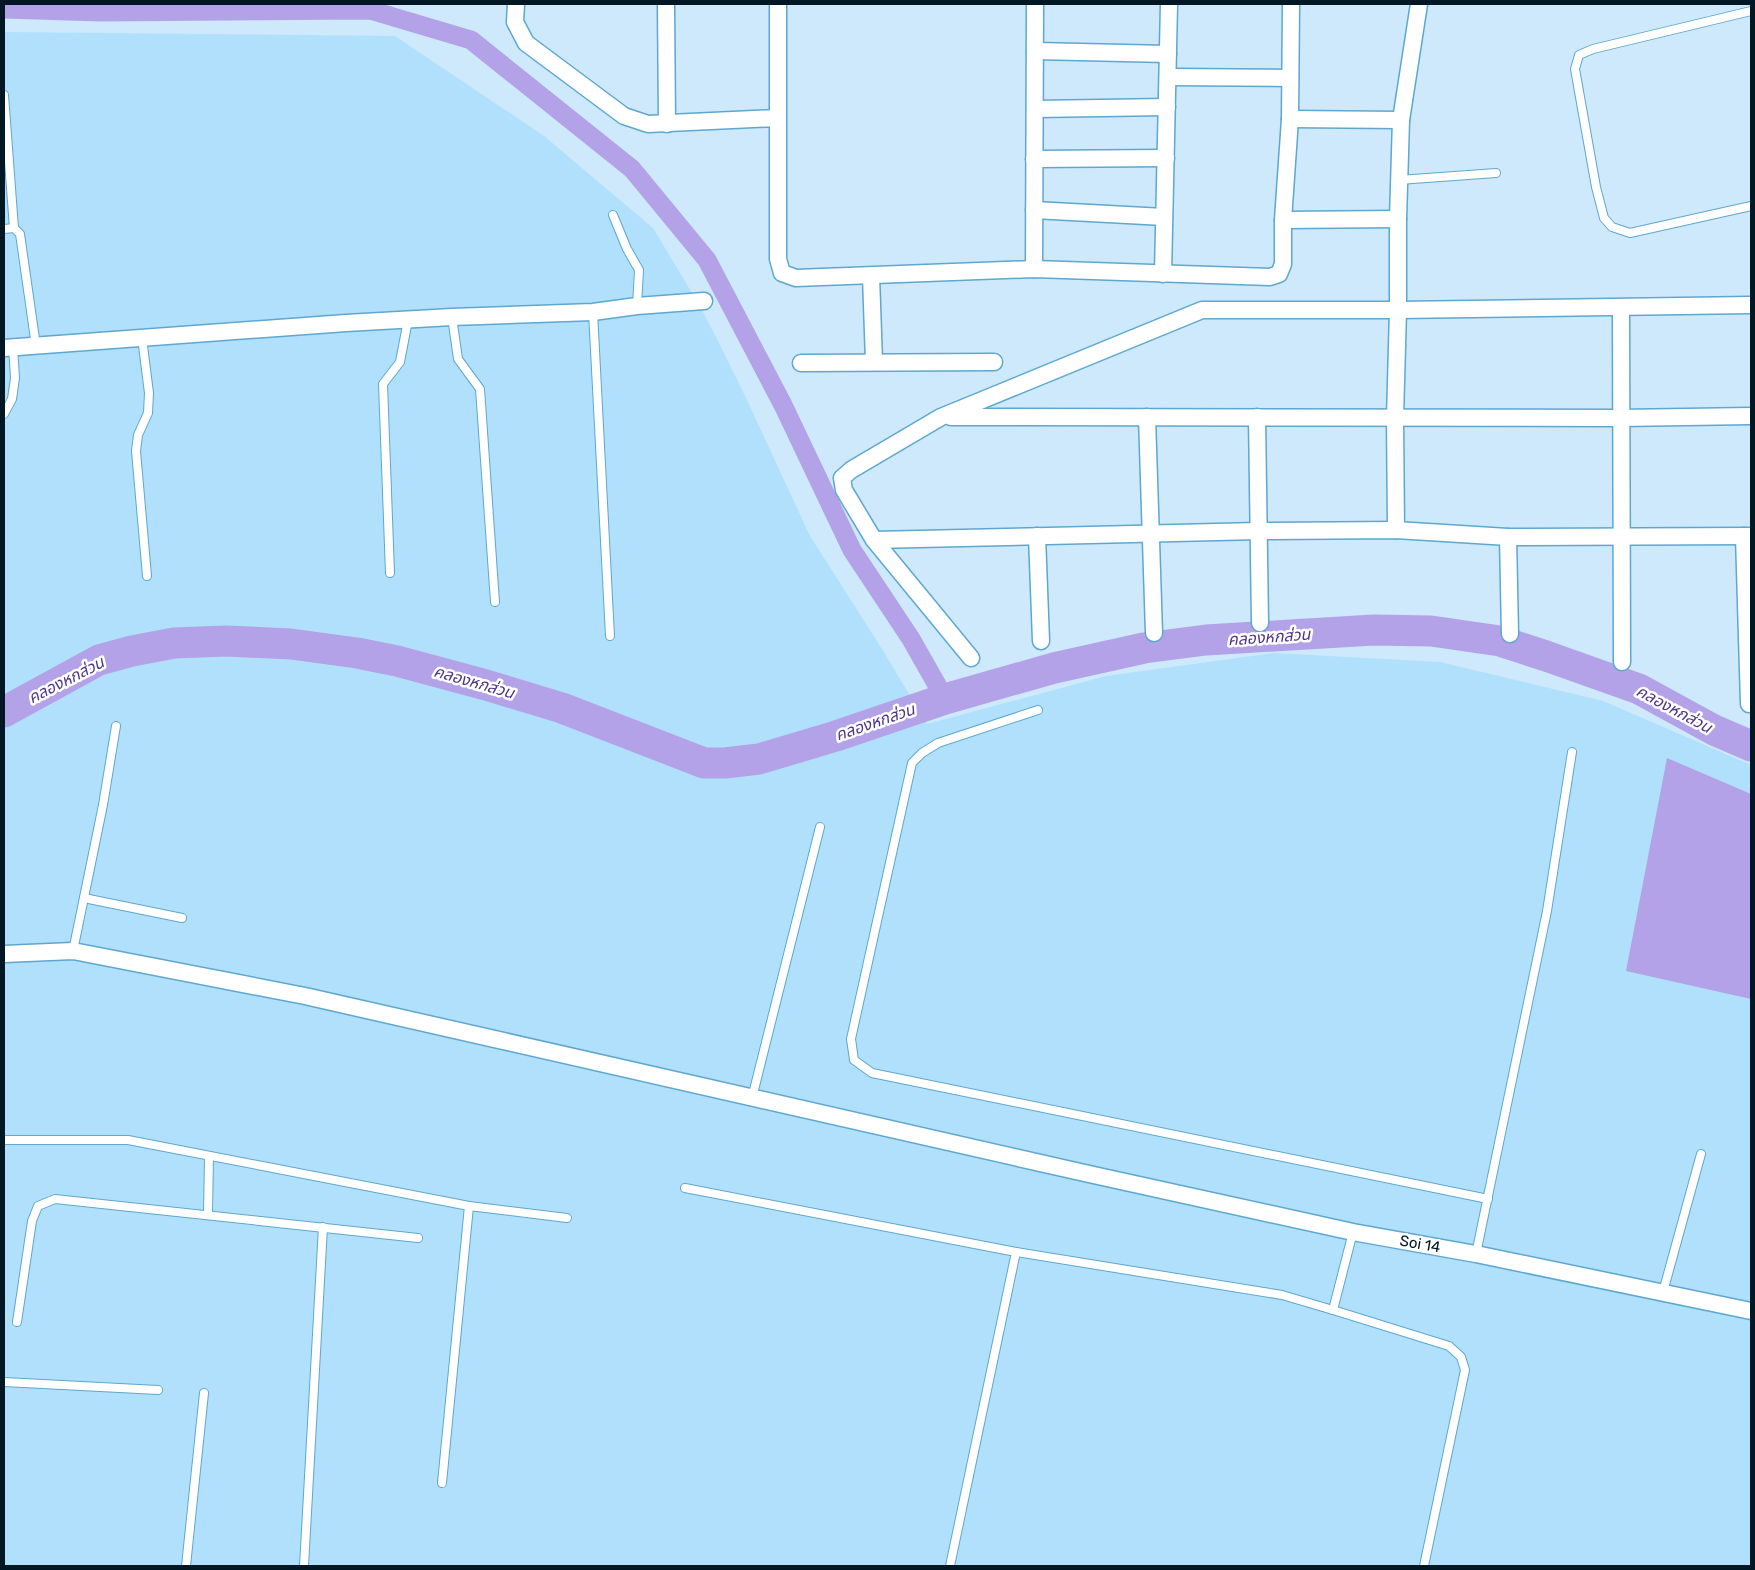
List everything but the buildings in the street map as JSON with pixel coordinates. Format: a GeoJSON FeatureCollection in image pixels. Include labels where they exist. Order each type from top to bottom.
{"type":"FeatureCollection","features":[{"type":"Feature","properties":{"kind":"street"},"geometry":{"type":"LineString","coordinates":[[516,4],[515,22],[526,43],[624,116],[648,124],[777,118]]}},
{"type":"Feature","properties":{"kind":"street"},"geometry":{"type":"LineString","coordinates":[[666,4],[667,124]]}},
{"type":"Feature","properties":{"kind":"street"},"geometry":{"type":"LineString","coordinates":[[778,4],[778,259],[782,273],[796,278],[1034,269],[1270,277],[1279,274],[1283,264],[1283,220],[1290,119],[1291,4]]}},
{"type":"Feature","properties":{"kind":"street"},"geometry":{"type":"LineString","coordinates":[[1034,269],[1035,4]]}},
{"type":"Feature","properties":{"kind":"street"},"geometry":{"type":"LineString","coordinates":[[1163,274],[1169,4]]}},
{"type":"Feature","properties":{"kind":"street"},"geometry":{"type":"LineString","coordinates":[[1396,530],[1395,418],[1399,180],[1402,120],[1419,4]]}},
{"type":"Feature","properties":{"kind":"street"},"geometry":{"type":"LineString","coordinates":[[1035,51],[1168,54]]}},
{"type":"Feature","properties":{"kind":"street"},"geometry":{"type":"LineString","coordinates":[[1168,77],[1290,78]]}},
{"type":"Feature","properties":{"kind":"street"},"geometry":{"type":"LineString","coordinates":[[1035,109],[1167,106]]}},
{"type":"Feature","properties":{"kind":"street"},"geometry":{"type":"LineString","coordinates":[[1290,119],[1402,120]]}},
{"type":"Feature","properties":{"kind":"street"},"geometry":{"type":"LineString","coordinates":[[1034,159],[1166,158]]}},
{"type":"Feature","properties":{"kind":"street"},"geometry":{"type":"LineString","coordinates":[[1034,210],[1164,217]]}},
{"type":"Feature","properties":{"kind":"street"},"geometry":{"type":"LineString","coordinates":[[1283,220],[1398,219]]}},
{"type":"Feature","properties":{"kind":"street"},"geometry":{"type":"LineString","coordinates":[[871,276],[874,362]]}},
{"type":"Feature","properties":{"kind":"street"},"geometry":{"type":"LineString","coordinates":[[8,347],[452,317],[593,312],[637,306],[704,301]]}},
{"type":"Feature","properties":{"kind":"street"},"geometry":{"type":"LineString","coordinates":[[971,658],[874,540],[844,490],[842,478],[851,470],[941,417],[1202,310],[1621,308],[1751,305]]}},
{"type":"Feature","properties":{"kind":"street"},"geometry":{"type":"LineString","coordinates":[[1621,308],[1622,662]]}},
{"type":"Feature","properties":{"kind":"street"},"geometry":{"type":"LineString","coordinates":[[801,363],[994,362]]}},
{"type":"Feature","properties":{"kind":"street"},"geometry":{"type":"LineString","coordinates":[[941,417],[1620,418],[1751,416]]}},
{"type":"Feature","properties":{"kind":"street"},"geometry":{"type":"LineString","coordinates":[[1147,417],[1154,633]]}},
{"type":"Feature","properties":{"kind":"street"},"geometry":{"type":"LineString","coordinates":[[1257,417],[1260,624]]}},
{"type":"Feature","properties":{"kind":"street"},"geometry":{"type":"LineString","coordinates":[[874,540],[1150,533],[1396,530],[1508,537],[1748,536],[1749,704]]}},
{"type":"Feature","properties":{"kind":"street"},"geometry":{"type":"LineString","coordinates":[[1037,536],[1041,641]]}},
{"type":"Feature","properties":{"kind":"street"},"geometry":{"type":"LineString","coordinates":[[1508,537],[1510,634]]}},
{"type":"Feature","properties":{"kind":"street","name":"Soi 14"},"geometry":{"type":"LineString","coordinates":[[4,954],[73,951],[305,996],[1352,1232],[1476,1254],[1751,1310]]}},
{"type":"Feature","properties":{"kind":"lane"},"geometry":{"type":"LineString","coordinates":[[1751,11],[1593,49],[1579,55],[1575,70],[1596,187],[1604,218],[1612,227],[1630,233],[1751,206]]}},
{"type":"Feature","properties":{"kind":"lane"},"geometry":{"type":"LineString","coordinates":[[4,95],[6,146],[14,228],[20,234],[36,346]]}},
{"type":"Feature","properties":{"kind":"lane"},"geometry":{"type":"LineString","coordinates":[[1399,180],[1496,173]]}},
{"type":"Feature","properties":{"kind":"lane"},"geometry":{"type":"LineString","coordinates":[[613,215],[627,249],[639,270],[637,306]]}},
{"type":"Feature","properties":{"kind":"lane"},"geometry":{"type":"LineString","coordinates":[[4,229],[14,228]]}},
{"type":"Feature","properties":{"kind":"lane"},"geometry":{"type":"LineString","coordinates":[[593,312],[610,636]]}},
{"type":"Feature","properties":{"kind":"lane"},"geometry":{"type":"LineString","coordinates":[[452,317],[458,359],[480,389],[495,602]]}},
{"type":"Feature","properties":{"kind":"lane"},"geometry":{"type":"LineString","coordinates":[[390,573],[383,384],[400,362],[408,320]]}},
{"type":"Feature","properties":{"kind":"lane"},"geometry":{"type":"LineString","coordinates":[[142,338],[150,392],[148,413],[138,435],[136,451],[146,576]]}},
{"type":"Feature","properties":{"kind":"lane"},"geometry":{"type":"LineString","coordinates":[[4,414],[12,400],[15,378],[8,347]]}},
{"type":"Feature","properties":{"kind":"lane"},"geometry":{"type":"LineString","coordinates":[[1038,710],[938,743],[922,753],[912,763],[851,1039],[854,1060],[872,1073],[1488,1200]]}},
{"type":"Feature","properties":{"kind":"lane"},"geometry":{"type":"LineString","coordinates":[[73,951],[103,805],[116,726]]}},
{"type":"Feature","properties":{"kind":"lane"},"geometry":{"type":"LineString","coordinates":[[1476,1254],[1547,911],[1572,752]]}},
{"type":"Feature","properties":{"kind":"lane"},"geometry":{"type":"LineString","coordinates":[[752,1098],[820,827]]}},
{"type":"Feature","properties":{"kind":"lane"},"geometry":{"type":"LineString","coordinates":[[84,898],[182,918]]}},
{"type":"Feature","properties":{"kind":"lane"},"geometry":{"type":"LineString","coordinates":[[4,1140],[128,1140],[469,1206],[567,1218]]}},
{"type":"Feature","properties":{"kind":"lane"},"geometry":{"type":"LineString","coordinates":[[1663,1292],[1701,1154]]}},
{"type":"Feature","properties":{"kind":"lane"},"geometry":{"type":"LineString","coordinates":[[208,1214],[209,1156]]}},
{"type":"Feature","properties":{"kind":"lane"},"geometry":{"type":"LineString","coordinates":[[685,1188],[1016,1252],[1282,1295],[1448,1346],[1461,1357],[1465,1370],[1424,1566]]}},
{"type":"Feature","properties":{"kind":"lane"},"geometry":{"type":"LineString","coordinates":[[17,1322],[32,1221],[38,1206],[55,1199],[418,1238]]}},
{"type":"Feature","properties":{"kind":"lane"},"geometry":{"type":"LineString","coordinates":[[442,1483],[469,1206]]}},
{"type":"Feature","properties":{"kind":"lane"},"geometry":{"type":"LineString","coordinates":[[304,1566],[323,1227]]}},
{"type":"Feature","properties":{"kind":"lane"},"geometry":{"type":"LineString","coordinates":[[1333,1310],[1352,1232]]}},
{"type":"Feature","properties":{"kind":"lane"},"geometry":{"type":"LineString","coordinates":[[950,1566],[1016,1252]]}},
{"type":"Feature","properties":{"kind":"lane"},"geometry":{"type":"LineString","coordinates":[[4,1382],[158,1390]]}},
{"type":"Feature","properties":{"kind":"lane"},"geometry":{"type":"LineString","coordinates":[[186,1566],[204,1394]]}},
{"type":"Feature","properties":{"kind":"shaded area"},"geometry":{"type":"Polygon","coordinates":[[[4,32],[395,36],[544,136],[653,228],[716,337],[810,536],[927,724],[1106,676],[1274,653],[1440,662],[1603,701],[1751,765],[1751,1566],[4,1566],[4,32]]]}},
{"type":"Feature","properties":{"kind":"shaded area"},"geometry":{"type":"Polygon","coordinates":[[[1667,758],[1751,794],[1751,999],[1626,971],[1667,758]]]}},
{"type":"Feature","properties":{"kind":"waterway"},"geometry":{"type":"LineString","coordinates":[[4,9],[101,12],[370,10],[471,40],[632,169],[707,260],[783,405],[852,550],[911,639],[945,699]]}},
{"type":"Feature","properties":{"kind":"waterway","name":"คลองหกส่วน"},"geometry":{"type":"LineString","coordinates":[[4,712],[99,660],[132,651],[174,643],[226,641],[291,644],[357,653],[397,661],[486,685],[562,708],[704,763],[725,763],[759,759],[836,736],[945,699],[1054,668],[1144,648],[1206,640],[1374,630],[1431,631],[1500,641],[1639,689],[1714,730],[1751,746]]}}]}
